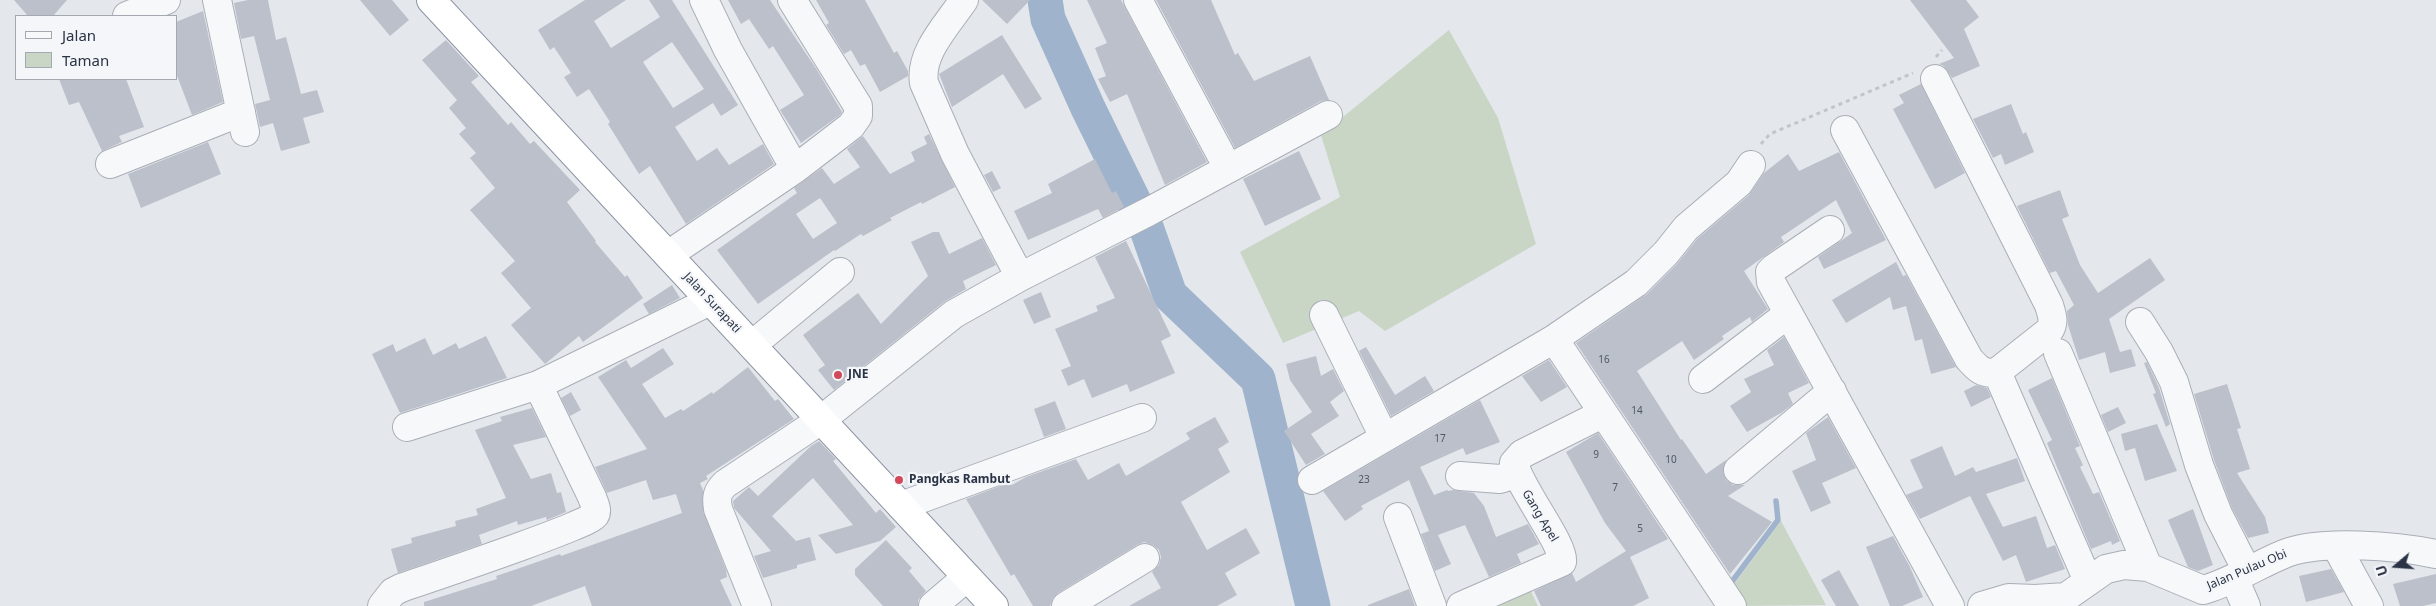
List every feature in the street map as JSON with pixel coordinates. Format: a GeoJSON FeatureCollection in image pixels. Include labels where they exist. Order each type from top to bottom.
{"type":"FeatureCollection","features":[{"type":"Feature","properties":{"kind":"highway","name":"Jalan Surapati"},"geometry":{"type":"LineString","coordinates":[[431,0],[994,606]]}},
{"type":"Feature","properties":{"kind":"street"},"geometry":{"type":"LineString","coordinates":[[129,15],[166,0]]}},
{"type":"Feature","properties":{"kind":"street"},"geometry":{"type":"LineString","coordinates":[[110,164],[243,122],[217,0]]}},
{"type":"Feature","properties":{"kind":"street"},"geometry":{"type":"LineString","coordinates":[[704,0],[728,50],[795,169]]}},
{"type":"Feature","properties":{"kind":"street"},"geometry":{"type":"LineString","coordinates":[[668,255],[795,169],[851,126],[858,111],[858,106],[830,58],[792,0]]}},
{"type":"Feature","properties":{"kind":"street"},"geometry":{"type":"LineString","coordinates":[[964,0],[924,60],[922,73],[924,83],[955,154],[1020,277]]}},
{"type":"Feature","properties":{"kind":"street"},"geometry":{"type":"LineString","coordinates":[[1138,0],[1228,168]]}},
{"type":"Feature","properties":{"kind":"street"},"geometry":{"type":"LineString","coordinates":[[1845,130],[1969,359],[1982,372],[1997,372],[2049,331],[2053,324],[2052,316],[2049,305],[1929,70]]}},
{"type":"Feature","properties":{"kind":"street"},"geometry":{"type":"LineString","coordinates":[[757,606],[718,509],[716,499],[718,491],[725,484],[822,420],[954,314],[1020,277],[1139,216],[1328,114]]}},
{"type":"Feature","properties":{"kind":"street"},"geometry":{"type":"LineString","coordinates":[[1312,480],[1554,339],[1636,283],[1666,253],[1686,228],[1739,183],[1751,165]]}},
{"type":"Feature","properties":{"kind":"street"},"geometry":{"type":"LineString","coordinates":[[1830,230],[1770,272],[1771,282],[1950,606]]}},
{"type":"Feature","properties":{"kind":"street"},"geometry":{"type":"LineString","coordinates":[[752,345],[840,272]]}},
{"type":"Feature","properties":{"kind":"street"},"geometry":{"type":"LineString","coordinates":[[407,428],[538,385],[710,301]]}},
{"type":"Feature","properties":{"kind":"street"},"geometry":{"type":"LineString","coordinates":[[1703,379],[1788,314]]}},
{"type":"Feature","properties":{"kind":"street"},"geometry":{"type":"LineString","coordinates":[[1324,315],[1384,437]]}},
{"type":"Feature","properties":{"kind":"street"},"geometry":{"type":"LineString","coordinates":[[2140,322],[2160,352],[2174,382],[2199,465],[2241,575],[2246,606]]}},
{"type":"Feature","properties":{"kind":"street"},"geometry":{"type":"LineString","coordinates":[[1554,339],[1602,414],[1727,599]]}},
{"type":"Feature","properties":{"kind":"street"},"geometry":{"type":"LineString","coordinates":[[2058,353],[2148,566]]}},
{"type":"Feature","properties":{"kind":"street"},"geometry":{"type":"LineString","coordinates":[[1997,372],[2086,591]]}},
{"type":"Feature","properties":{"kind":"street"},"geometry":{"type":"LineString","coordinates":[[382,606],[393,592],[401,588],[562,531],[591,519],[595,515],[596,510],[592,497],[538,385]]}},
{"type":"Feature","properties":{"kind":"street"},"geometry":{"type":"LineString","coordinates":[[1738,470],[1832,391]]}},
{"type":"Feature","properties":{"kind":"street"},"geometry":{"type":"LineString","coordinates":[[1460,476],[1500,480],[1516,474],[1514,464],[1522,454],[1602,414]]}},
{"type":"Feature","properties":{"kind":"street"},"geometry":{"type":"LineString","coordinates":[[901,506],[1142,418]]}},
{"type":"Feature","properties":{"kind":"street","name":"Gang Apel"},"geometry":{"type":"LineString","coordinates":[[1461,606],[1562,562],[1562,555],[1557,544],[1516,474]]}},
{"type":"Feature","properties":{"kind":"street"},"geometry":{"type":"LineString","coordinates":[[1398,517],[1432,606]]}},
{"type":"Feature","properties":{"kind":"street"},"geometry":{"type":"LineString","coordinates":[[2336,546],[2370,606]]}},
{"type":"Feature","properties":{"kind":"street","name":"Jalan Pulau Obi"},"geometry":{"type":"LineString","coordinates":[[1982,606],[2009,598],[2035,599],[2066,596],[2086,591],[2106,569],[2124,565],[2148,566],[2198,589],[2211,588],[2299,549],[2372,546],[2412,548],[2436,554]]}},
{"type":"Feature","properties":{"kind":"street"},"geometry":{"type":"LineString","coordinates":[[1066,606],[1145,558]]}},
{"type":"Feature","properties":{"kind":"street"},"geometry":{"type":"LineString","coordinates":[[933,606],[967,577]]}},
{"type":"Feature","properties":{"kind":"path"},"geometry":{"type":"LineString","coordinates":[[1751,165],[1760,145],[1770,134],[1929,70],[1942,50]]}},
{"type":"Feature","properties":{"kind":"green space"},"geometry":{"type":"Polygon","coordinates":[[[1449,30],[1498,118],[1536,244],[1385,331],[1359,311],[1283,343],[1240,252],[1340,197],[1321,135],[1449,30]]]}},
{"type":"Feature","properties":{"kind":"green space"},"geometry":{"type":"Polygon","coordinates":[[[1781,521],[1826,605],[1739,606],[1729,591],[1781,521]]]}},
{"type":"Feature","properties":{"kind":"green space"},"geometry":{"type":"Polygon","coordinates":[[[1527,583],[1538,606],[1481,606],[1527,583]]]}},
{"type":"Feature","properties":{"kind":"building"},"geometry":{"type":"Polygon","coordinates":[[[14,0],[67,0],[54,15],[27,15],[14,0]]]}},
{"type":"Feature","properties":{"kind":"building"},"geometry":{"type":"Polygon","coordinates":[[[248,0],[268,0],[276,40],[286,37],[301,94],[317,90],[324,112],[303,118],[310,143],[281,151],[273,123],[260,127],[255,104],[270,100],[254,36],[241,39],[234,3],[248,0]]]}},
{"type":"Feature","properties":{"kind":"building"},"geometry":{"type":"Polygon","coordinates":[[[360,0],[392,0],[409,20],[390,36],[360,0]]]}},
{"type":"Feature","properties":{"kind":"building"},"geometry":{"type":"Polygon","coordinates":[[[585,0],[626,0],[594,21],[611,48],[660,17],[649,0],[672,0],[738,105],[721,116],[713,103],[675,127],[697,161],[717,148],[729,165],[763,144],[774,164],[686,224],[650,166],[639,174],[589,89],[577,97],[564,77],[571,73],[554,47],[550,50],[538,30],[585,0]],[[672,42],[643,62],[673,108],[704,89],[672,42]]]}},
{"type":"Feature","properties":{"kind":"building"},"geometry":{"type":"Polygon","coordinates":[[[728,0],[770,0],[817,70],[842,112],[801,143],[780,110],[804,95],[773,46],[769,49],[749,19],[741,24],[728,0]]]}},
{"type":"Feature","properties":{"kind":"building"},"geometry":{"type":"Polygon","coordinates":[[[816,0],[865,0],[894,53],[897,51],[908,71],[908,76],[880,92],[865,64],[860,66],[851,50],[844,54],[826,25],[829,23],[816,0]]]}},
{"type":"Feature","properties":{"kind":"building"},"geometry":{"type":"Polygon","coordinates":[[[982,0],[1030,0],[1007,24],[982,0]]]}},
{"type":"Feature","properties":{"kind":"building"},"geometry":{"type":"Polygon","coordinates":[[[1087,0],[1121,0],[1207,162],[1165,185],[1127,94],[1110,102],[1098,79],[1106,76],[1095,48],[1107,43],[1087,0]]]}},
{"type":"Feature","properties":{"kind":"building"},"geometry":{"type":"Polygon","coordinates":[[[1156,0],[1211,0],[1235,55],[1238,53],[1254,81],[1310,56],[1329,100],[1321,101],[1235,148],[1156,0]]]}},
{"type":"Feature","properties":{"kind":"building"},"geometry":{"type":"Polygon","coordinates":[[[1910,0],[1966,0],[1979,17],[1964,29],[1980,66],[1952,78],[1944,66],[1939,64],[1954,58],[1910,0]]]}},
{"type":"Feature","properties":{"kind":"building"},"geometry":{"type":"Polygon","coordinates":[[[203,11],[223,102],[192,115],[178,78],[178,21],[203,11]]]}},
{"type":"Feature","properties":{"kind":"building"},"geometry":{"type":"Polygon","coordinates":[[[1002,35],[1042,99],[1025,109],[1003,74],[952,107],[939,74],[1002,35]]]}},
{"type":"Feature","properties":{"kind":"building"},"geometry":{"type":"Polygon","coordinates":[[[446,40],[479,76],[471,82],[508,125],[511,122],[530,144],[534,141],[580,190],[567,202],[595,242],[625,277],[627,275],[643,298],[583,342],[579,336],[545,364],[511,325],[531,308],[501,273],[515,261],[470,210],[495,188],[470,158],[476,153],[459,134],[466,128],[449,108],[457,100],[422,60],[446,40]]]}},
{"type":"Feature","properties":{"kind":"building"},"geometry":{"type":"Polygon","coordinates":[[[59,80],[126,80],[144,127],[119,136],[122,142],[102,151],[79,102],[69,105],[59,80]]]}},
{"type":"Feature","properties":{"kind":"building"},"geometry":{"type":"Polygon","coordinates":[[[1921,84],[1965,173],[1935,189],[1893,109],[1904,103],[1899,95],[1921,84]]]}},
{"type":"Feature","properties":{"kind":"building"},"geometry":{"type":"Polygon","coordinates":[[[2011,104],[2023,134],[2026,132],[2034,152],[2005,165],[2001,154],[1993,158],[1973,119],[2011,104]]]}},
{"type":"Feature","properties":{"kind":"building"},"geometry":{"type":"Polygon","coordinates":[[[929,134],[955,187],[890,218],[892,220],[863,236],[861,234],[834,250],[758,304],[717,250],[797,193],[794,188],[822,168],[834,184],[860,167],[847,149],[863,136],[890,174],[915,161],[911,152],[927,144],[924,137],[929,134]],[[820,198],[796,214],[813,239],[837,223],[820,198]]]}},
{"type":"Feature","properties":{"kind":"building"},"geometry":{"type":"Polygon","coordinates":[[[208,142],[221,174],[141,208],[128,174],[208,142]]]}},
{"type":"Feature","properties":{"kind":"building"},"geometry":{"type":"Polygon","coordinates":[[[1299,151],[1321,199],[1265,226],[1243,179],[1299,151]]]}},
{"type":"Feature","properties":{"kind":"building"},"geometry":{"type":"Polygon","coordinates":[[[1839,152],[1886,240],[1824,269],[1818,257],[1852,233],[1836,200],[1781,237],[1784,242],[1744,271],[1768,309],[1752,322],[1750,317],[1722,336],[1724,339],[1694,360],[1682,341],[1637,371],[1681,440],[1706,474],[1726,460],[1723,472],[1726,480],[1733,485],[1745,485],[1728,496],[1772,522],[1730,574],[1576,343],[1647,294],[1677,264],[1697,239],[1749,195],[1764,173],[1788,154],[1799,171],[1839,152]]]}},
{"type":"Feature","properties":{"kind":"building"},"geometry":{"type":"Polygon","coordinates":[[[1095,159],[1112,193],[1116,191],[1124,207],[1103,218],[1098,209],[1028,240],[1014,211],[1052,193],[1048,184],[1095,159]]]}},
{"type":"Feature","properties":{"kind":"building"},"geometry":{"type":"Polygon","coordinates":[[[992,171],[1001,188],[993,192],[984,175],[992,171]]]}},
{"type":"Feature","properties":{"kind":"building"},"geometry":{"type":"Polygon","coordinates":[[[2060,190],[2069,216],[2062,219],[2080,265],[2098,293],[2150,258],[2165,280],[2109,319],[2120,352],[2131,349],[2136,366],[2110,373],[2105,352],[2079,360],[2068,325],[2067,311],[2074,305],[2056,271],[2050,273],[2017,206],[2060,190]]]}},
{"type":"Feature","properties":{"kind":"building"},"geometry":{"type":"Polygon","coordinates":[[[933,232],[939,232],[949,254],[982,238],[996,265],[963,281],[966,289],[944,302],[834,390],[818,370],[825,365],[803,335],[858,293],[881,324],[928,276],[911,242],[933,232]]]}},
{"type":"Feature","properties":{"kind":"building"},"geometry":{"type":"Polygon","coordinates":[[[1126,241],[1171,336],[1161,341],[1175,373],[1130,392],[1127,384],[1092,398],[1084,379],[1068,386],[1061,370],[1071,366],[1055,329],[1098,311],[1096,306],[1115,298],[1095,257],[1126,241]]]}},
{"type":"Feature","properties":{"kind":"building"},"geometry":{"type":"Polygon","coordinates":[[[1896,262],[1903,276],[1906,275],[1956,367],[1931,374],[1922,339],[1915,341],[1906,306],[1893,310],[1890,297],[1846,323],[1832,300],[1896,262]]]}},
{"type":"Feature","properties":{"kind":"building"},"geometry":{"type":"Polygon","coordinates":[[[672,285],[680,298],[649,314],[643,304],[672,285]]]}},
{"type":"Feature","properties":{"kind":"building"},"geometry":{"type":"Polygon","coordinates":[[[1041,292],[1051,317],[1034,324],[1023,300],[1041,292]]]}},
{"type":"Feature","properties":{"kind":"building"},"geometry":{"type":"Polygon","coordinates":[[[486,336],[507,378],[400,413],[372,354],[393,344],[396,352],[425,338],[433,355],[456,343],[459,349],[486,336]]]}},
{"type":"Feature","properties":{"kind":"building"},"geometry":{"type":"Polygon","coordinates":[[[1784,337],[1809,383],[1788,393],[1793,404],[1747,432],[1730,406],[1751,392],[1744,379],[1774,365],[1767,350],[1784,337]]]}},
{"type":"Feature","properties":{"kind":"building"},"geometry":{"type":"Polygon","coordinates":[[[1366,347],[1395,395],[1425,376],[1434,391],[1391,416],[1359,351],[1366,347]]]}},
{"type":"Feature","properties":{"kind":"building"},"geometry":{"type":"Polygon","coordinates":[[[663,348],[674,364],[642,384],[665,418],[681,409],[683,411],[712,392],[713,394],[748,367],[775,401],[778,399],[794,419],[706,476],[708,479],[700,483],[703,490],[703,511],[726,570],[727,577],[720,580],[732,606],[592,606],[585,586],[531,606],[424,606],[424,602],[497,579],[496,576],[560,554],[561,556],[682,513],[676,494],[653,500],[646,480],[607,493],[595,467],[647,449],[598,377],[626,360],[631,368],[663,348]]]}},
{"type":"Feature","properties":{"kind":"building"},"geometry":{"type":"Polygon","coordinates":[[[1316,356],[1321,376],[1333,369],[1344,391],[1330,402],[1339,416],[1311,434],[1325,454],[1306,465],[1284,431],[1312,412],[1290,380],[1286,364],[1316,356]]]}},
{"type":"Feature","properties":{"kind":"building"},"geometry":{"type":"Polygon","coordinates":[[[1549,360],[1567,387],[1541,402],[1522,376],[1549,360]]]}},
{"type":"Feature","properties":{"kind":"building"},"geometry":{"type":"Polygon","coordinates":[[[2147,362],[2159,388],[2170,424],[2166,427],[2153,394],[2156,393],[2144,363],[2147,362]]]}},
{"type":"Feature","properties":{"kind":"building"},"geometry":{"type":"Polygon","coordinates":[[[2052,378],[2080,446],[2075,448],[2083,465],[2080,467],[2093,494],[2099,492],[2120,541],[2112,545],[2111,541],[2091,549],[2047,443],[2052,440],[2028,390],[2052,378]]]}},
{"type":"Feature","properties":{"kind":"building"},"geometry":{"type":"Polygon","coordinates":[[[2227,384],[2241,428],[2237,429],[2250,469],[2237,473],[2265,517],[2269,533],[2248,538],[2232,508],[2214,460],[2194,394],[2227,384]]]}},
{"type":"Feature","properties":{"kind":"building"},"geometry":{"type":"Polygon","coordinates":[[[1976,385],[1987,388],[1991,397],[1971,407],[1964,391],[1976,385]]]}},
{"type":"Feature","properties":{"kind":"building"},"geometry":{"type":"Polygon","coordinates":[[[571,392],[581,410],[570,416],[561,398],[571,392]]]}},
{"type":"Feature","properties":{"kind":"building"},"geometry":{"type":"Polygon","coordinates":[[[1480,400],[1500,442],[1466,455],[1463,448],[1420,467],[1434,495],[1447,490],[1474,493],[1484,506],[1496,537],[1528,524],[1539,544],[1517,554],[1521,563],[1489,577],[1465,525],[1438,535],[1451,564],[1435,571],[1421,534],[1429,531],[1409,480],[1361,506],[1363,509],[1345,521],[1323,491],[1480,400]]]}},
{"type":"Feature","properties":{"kind":"building"},"geometry":{"type":"Polygon","coordinates":[[[1055,401],[1066,429],[1044,437],[1034,409],[1055,401]]]}},
{"type":"Feature","properties":{"kind":"building"},"geometry":{"type":"Polygon","coordinates":[[[2118,407],[2126,423],[2108,432],[2101,415],[2118,407]]]}},
{"type":"Feature","properties":{"kind":"building"},"geometry":{"type":"Polygon","coordinates":[[[532,408],[546,437],[513,445],[531,479],[551,473],[557,493],[561,492],[566,512],[547,520],[546,517],[518,525],[517,521],[479,535],[482,544],[398,573],[391,549],[412,543],[411,538],[456,526],[455,521],[478,515],[476,509],[506,498],[475,430],[502,421],[500,417],[532,408]]]}},
{"type":"Feature","properties":{"kind":"building"},"geometry":{"type":"Polygon","coordinates":[[[1215,417],[1229,442],[1218,449],[1230,472],[1181,502],[1207,550],[1246,528],[1260,553],[1225,573],[1237,595],[1217,606],[1129,606],[1161,588],[1152,572],[1159,565],[1161,557],[1159,550],[1153,545],[1144,542],[1058,593],[1053,598],[1050,606],[1033,606],[1014,574],[1011,576],[966,499],[1011,482],[1012,485],[1026,477],[1076,459],[1088,480],[1119,463],[1126,476],[1190,439],[1186,433],[1215,417]]]}},
{"type":"Feature","properties":{"kind":"building"},"geometry":{"type":"Polygon","coordinates":[[[1828,417],[1856,468],[1822,483],[1831,503],[1811,512],[1792,471],[1816,460],[1806,433],[1828,417]]]}},
{"type":"Feature","properties":{"kind":"building"},"geometry":{"type":"Polygon","coordinates":[[[2157,424],[2177,471],[2145,481],[2135,448],[2125,451],[2121,434],[2157,424]]]}},
{"type":"Feature","properties":{"kind":"building"},"geometry":{"type":"Polygon","coordinates":[[[1598,433],[1668,539],[1630,557],[1649,598],[1633,606],[1541,606],[1534,591],[1572,573],[1576,582],[1626,551],[1605,523],[1566,452],[1598,433]]]}},
{"type":"Feature","properties":{"kind":"building"},"geometry":{"type":"Polygon","coordinates":[[[819,441],[836,459],[833,461],[876,513],[880,509],[896,527],[880,541],[836,554],[818,535],[853,525],[813,478],[772,516],[796,541],[810,537],[816,560],[763,578],[754,556],[771,551],[734,508],[733,501],[749,487],[758,496],[811,446],[819,441]]]}},
{"type":"Feature","properties":{"kind":"building"},"geometry":{"type":"Polygon","coordinates":[[[1942,446],[1955,476],[1973,467],[1976,472],[2017,458],[2025,481],[1986,494],[2003,527],[2036,516],[2047,548],[2055,545],[2065,569],[2026,582],[2016,555],[2003,561],[1970,496],[1920,519],[1906,495],[1923,488],[1910,460],[1942,446]]]}},
{"type":"Feature","properties":{"kind":"building"},"geometry":{"type":"Polygon","coordinates":[[[2193,509],[2213,565],[2198,571],[2188,567],[2168,520],[2193,509]]]}},
{"type":"Feature","properties":{"kind":"building"},"geometry":{"type":"Polygon","coordinates":[[[1893,536],[1909,565],[1923,597],[1902,606],[1890,606],[1866,547],[1893,536]]]}},
{"type":"Feature","properties":{"kind":"building"},"geometry":{"type":"Polygon","coordinates":[[[886,540],[912,568],[909,571],[926,591],[918,600],[918,606],[883,606],[855,575],[855,569],[886,540]]]}},
{"type":"Feature","properties":{"kind":"building"},"geometry":{"type":"Polygon","coordinates":[[[2331,569],[2344,592],[2306,602],[2299,576],[2331,569]]]}},
{"type":"Feature","properties":{"kind":"building"},"geometry":{"type":"Polygon","coordinates":[[[1839,570],[1859,606],[1836,606],[1821,580],[1839,570]]]}},
{"type":"Feature","properties":{"kind":"building"},"geometry":{"type":"Polygon","coordinates":[[[2436,574],[2436,603],[2423,606],[2400,606],[2393,584],[2436,574]]]}},
{"type":"Feature","properties":{"kind":"building"},"geometry":{"type":"Polygon","coordinates":[[[1409,589],[1415,606],[1368,606],[1368,605],[1409,589]]]}},
{"type":"Feature","properties":{"kind":"waterway"},"geometry":{"type":"LineString","coordinates":[[1045,0],[1048,19],[1088,108],[1145,224],[1170,295],[1258,379],[1313,606]]}},
{"type":"Feature","properties":{"kind":"waterway"},"geometry":{"type":"LineString","coordinates":[[1728,587],[1778,520],[1776,501]]}},
{"type":"Feature","properties":{"kind":"place","name":"JNE"},"geometry":{"type":"Point","coordinates":[838,375]}},
{"type":"Feature","properties":{"kind":"place","name":"Pangkas Rambut"},"geometry":{"type":"Point","coordinates":[899,480]}}]}
